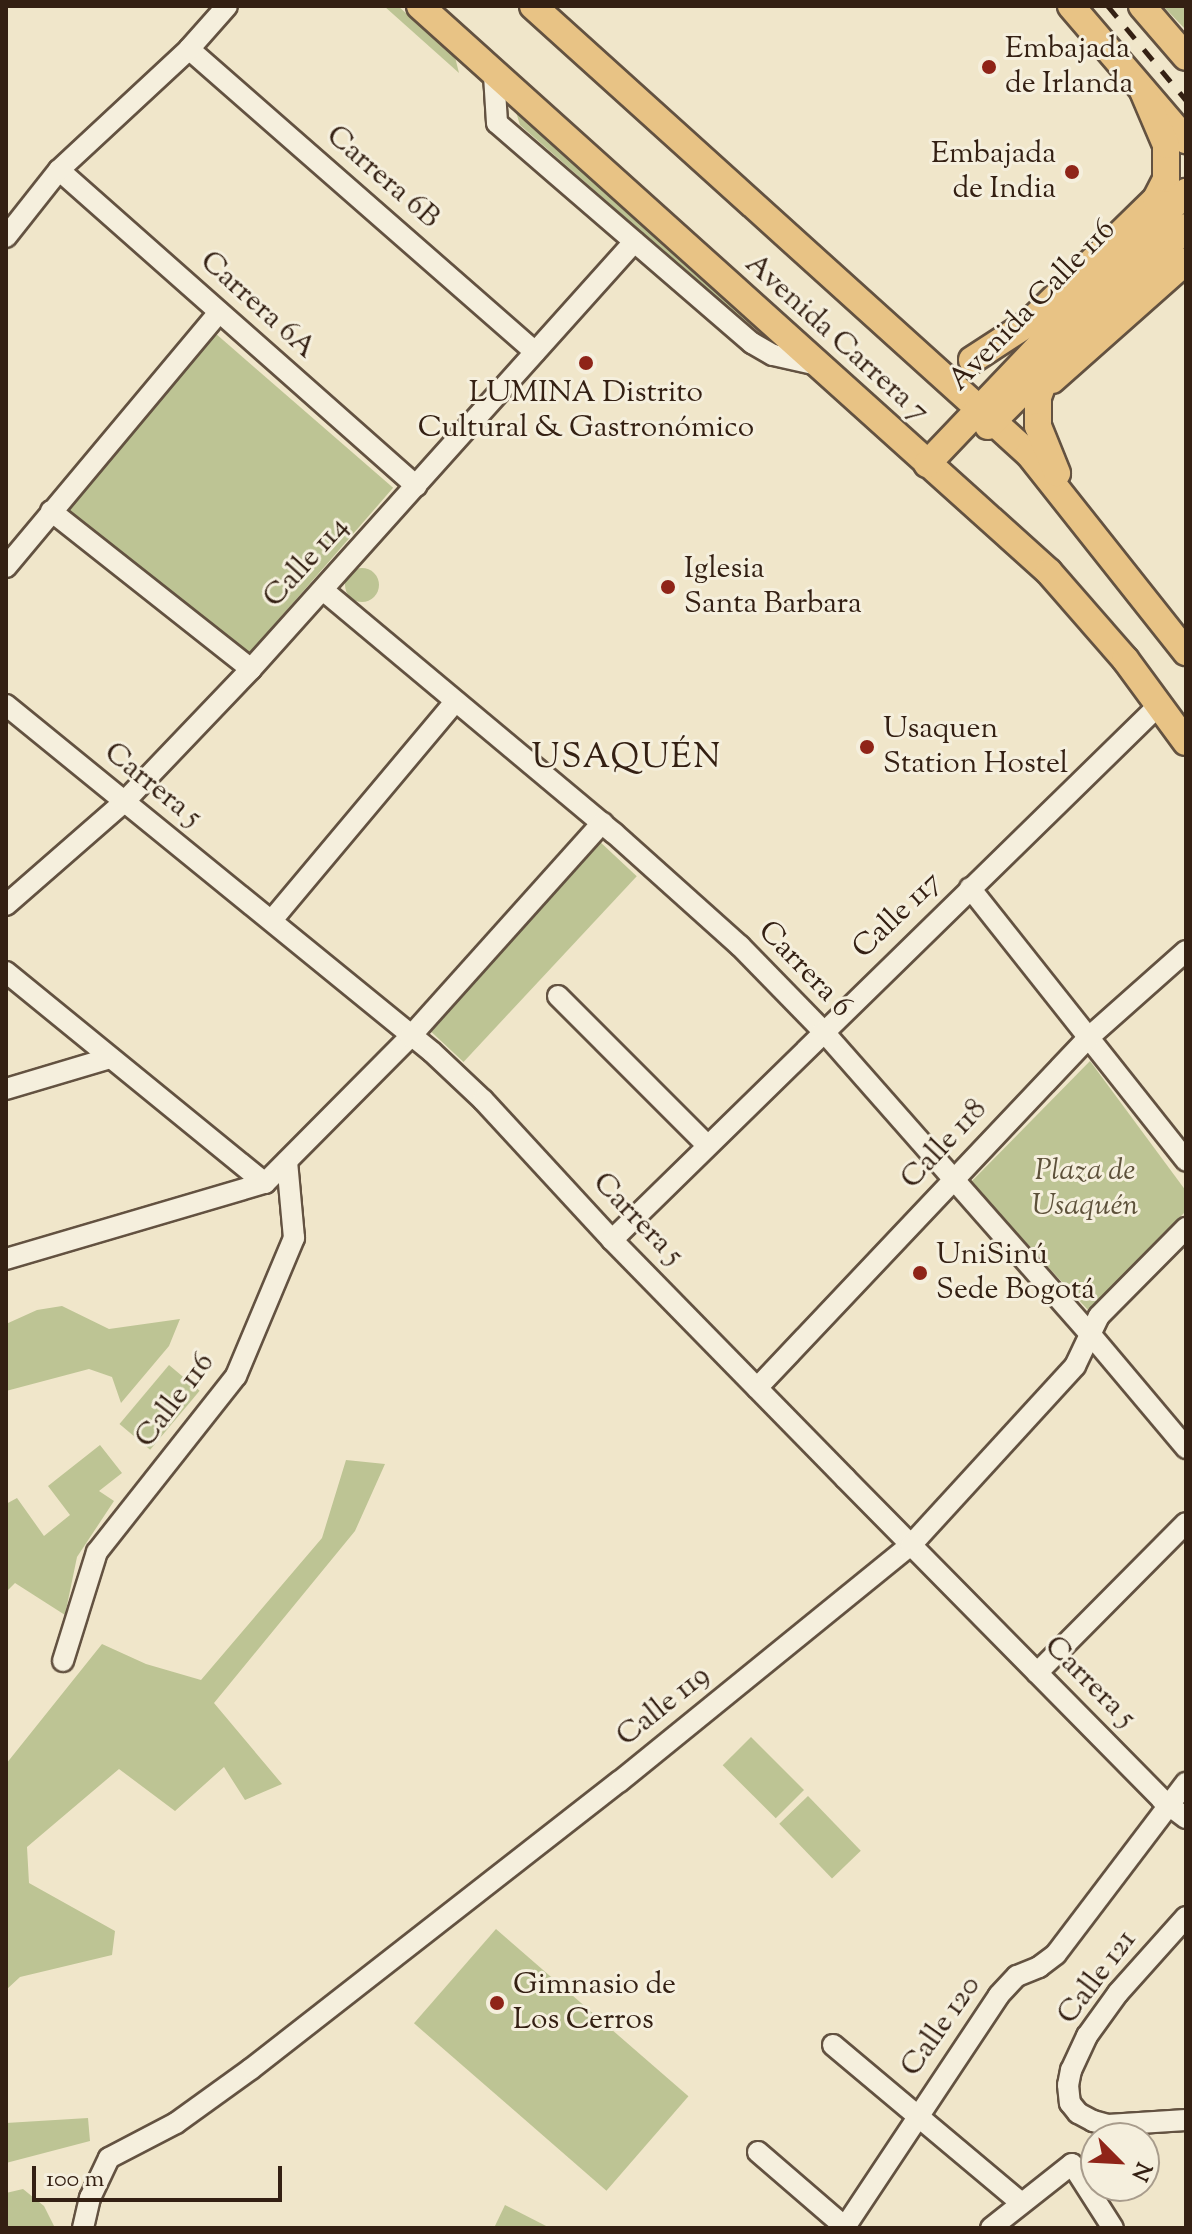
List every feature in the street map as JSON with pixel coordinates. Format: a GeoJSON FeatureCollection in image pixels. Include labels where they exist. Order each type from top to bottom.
{"type":"FeatureCollection","features":[{"type":"Feature","properties":{"kind":"main road","name":"Avenida Carrera 7"},"geometry":{"type":"LineString","coordinates":[[420,6],[1076,599],[1186,742]]}},
{"type":"Feature","properties":{"kind":"main road"},"geometry":{"type":"LineString","coordinates":[[1071,6],[1186,140]]}},
{"type":"Feature","properties":{"kind":"main road"},"geometry":{"type":"LineString","coordinates":[[1142,6],[1183,52]]}},
{"type":"Feature","properties":{"kind":"main road","name":"Avenida Carrera 7"},"geometry":{"type":"LineString","coordinates":[[543,10],[1029,454],[1186,652]]}},
{"type":"Feature","properties":{"kind":"main road"},"geometry":{"type":"LineString","coordinates":[[972,360],[1029,323],[1156,199],[1166,179],[1166,145],[1143,91]]}},
{"type":"Feature","properties":{"kind":"main road","name":"Avenida Calle 116"},"geometry":{"type":"LineString","coordinates":[[933,470],[986,415],[1052,360],[1074,324],[1186,192]]}},
{"type":"Feature","properties":{"kind":"main road","name":"Avenida Calle 116"},"geometry":{"type":"LineString","coordinates":[[1074,324],[1186,227]]}},
{"type":"Feature","properties":{"kind":"main road"},"geometry":{"type":"LineString","coordinates":[[1085,522],[1042,442],[1037,411],[1041,388],[1052,360],[1186,261]]}},
{"type":"Feature","properties":{"kind":"main road"},"geometry":{"type":"LineString","coordinates":[[921,357],[1052,360]]}},
{"type":"Feature","properties":{"kind":"main road"},"geometry":{"type":"LineString","coordinates":[[1052,360],[1056,398],[1053,426],[1059,462],[1085,522]]}},
{"type":"Feature","properties":{"kind":"main road"},"geometry":{"type":"LineString","coordinates":[[986,415],[1041,388]]}},
{"type":"Feature","properties":{"kind":"street"},"geometry":{"type":"LineString","coordinates":[[6,237],[59,170],[189,49],[227,6]]}},
{"type":"Feature","properties":{"kind":"street","name":"Carrera 6B"},"geometry":{"type":"LineString","coordinates":[[189,49],[535,352]]}},
{"type":"Feature","properties":{"kind":"street"},"geometry":{"type":"LineString","coordinates":[[494,75],[497,123],[766,352],[818,365]]}},
{"type":"Feature","properties":{"kind":"street","name":"Carrera 6A"},"geometry":{"type":"LineString","coordinates":[[59,170],[416,486]]}},
{"type":"Feature","properties":{"kind":"street","name":"Calle 114"},"geometry":{"type":"LineString","coordinates":[[6,905],[124,802],[251,669],[634,242]]}},
{"type":"Feature","properties":{"kind":"street"},"geometry":{"type":"LineString","coordinates":[[6,567],[219,312]]}},
{"type":"Feature","properties":{"kind":"street"},"geometry":{"type":"LineString","coordinates":[[51,511],[251,669]]}},
{"type":"Feature","properties":{"kind":"street","name":"Carrera 6"},"geometry":{"type":"LineString","coordinates":[[323,590],[602,823],[740,946],[823,1031],[1091,1335],[1186,1448]]}},
{"type":"Feature","properties":{"kind":"street"},"geometry":{"type":"LineString","coordinates":[[272,920],[455,702]]}},
{"type":"Feature","properties":{"kind":"street","name":"Carrera 5"},"geometry":{"type":"LineString","coordinates":[[6,705],[272,920],[483,1100],[612,1240],[1169,1806],[1186,1818]]}},
{"type":"Feature","properties":{"kind":"street","name":"Calle 117"},"geometry":{"type":"LineString","coordinates":[[612,1240],[1159,705]]}},
{"type":"Feature","properties":{"kind":"street"},"geometry":{"type":"LineString","coordinates":[[6,1259],[265,1183],[410,1037],[602,823]]}},
{"type":"Feature","properties":{"kind":"street"},"geometry":{"type":"LineString","coordinates":[[970,888],[1186,1161]]}},
{"type":"Feature","properties":{"kind":"street","name":"Calle 118"},"geometry":{"type":"LineString","coordinates":[[757,1388],[1088,1038],[1186,951]]}},
{"type":"Feature","properties":{"kind":"street"},"geometry":{"type":"LineString","coordinates":[[6,972],[265,1183]]}},
{"type":"Feature","properties":{"kind":"street"},"geometry":{"type":"LineString","coordinates":[[558,996],[707,1145]]}},
{"type":"Feature","properties":{"kind":"street"},"geometry":{"type":"LineString","coordinates":[[6,1089],[110,1058]]}},
{"type":"Feature","properties":{"kind":"street","name":"Calle 116"},"geometry":{"type":"LineString","coordinates":[[63,1661],[97,1552],[236,1376],[294,1238],[287,1161]]}},
{"type":"Feature","properties":{"kind":"street","name":"Calle 119"},"geometry":{"type":"LineString","coordinates":[[83,2228],[90,2198],[109,2158],[176,2123],[262,2061],[619,1782],[911,1545],[1075,1366],[1099,1316],[1186,1228]]}},
{"type":"Feature","properties":{"kind":"street"},"geometry":{"type":"LineString","coordinates":[[1037,1673],[1186,1523]]}},
{"type":"Feature","properties":{"kind":"street","name":"Calle 120"},"geometry":{"type":"LineString","coordinates":[[845,2227],[999,1995],[1017,1976],[1039,1967],[1056,1954],[1186,1783]]}},
{"type":"Feature","properties":{"kind":"street","name":"Calle 121"},"geometry":{"type":"LineString","coordinates":[[1186,1917],[1118,1993],[1087,2036],[1071,2070],[1068,2085],[1070,2103],[1078,2113],[1093,2121],[1108,2125],[1186,2120]]}},
{"type":"Feature","properties":{"kind":"street"},"geometry":{"type":"LineString","coordinates":[[833,2045],[1021,2203]]}},
{"type":"Feature","properties":{"kind":"street"},"geometry":{"type":"LineString","coordinates":[[758,2152],[845,2227]]}},
{"type":"Feature","properties":{"kind":"street"},"geometry":{"type":"LineString","coordinates":[[991,2228],[1072,2164],[1113,2228]]}},
{"type":"Feature","properties":{"kind":"green space"},"geometry":{"type":"Polygon","coordinates":[[[384,6],[398,6],[455,57],[459,73],[384,6]]]}},
{"type":"Feature","properties":{"kind":"green space"},"geometry":{"type":"Polygon","coordinates":[[[1163,6],[1186,6],[1186,30],[1163,6]]]}},
{"type":"Feature","properties":{"kind":"green space"},"geometry":{"type":"Polygon","coordinates":[[[516,112],[772,337],[748,325],[520,125],[516,112]]]}},
{"type":"Feature","properties":{"kind":"green space"},"geometry":{"type":"Polygon","coordinates":[[[215,333],[393,488],[240,664],[61,510],[215,333]]]}},
{"type":"Feature","properties":{"kind":"green space"},"geometry":{"type":"Polygon","coordinates":[[[362,568],[374,573],[379,585],[374,597],[362,602],[350,597],[345,585],[350,573],[362,568]]]}},
{"type":"Feature","properties":{"kind":"green space"},"geometry":{"type":"Polygon","coordinates":[[[598,840],[637,876],[464,1062],[425,1026],[598,840]]]}},
{"type":"Feature","properties":{"kind":"green space","name":"Plaza de Usaquén"},"geometry":{"type":"Polygon","coordinates":[[[1090,1061],[1186,1191],[1186,1211],[1089,1311],[970,1183],[1090,1061]]]}},
{"type":"Feature","properties":{"kind":"green space"},"geometry":{"type":"Polygon","coordinates":[[[62,1306],[109,1329],[180,1319],[169,1346],[121,1403],[112,1377],[89,1369],[6,1391],[6,1324],[37,1310],[62,1306]]]}},
{"type":"Feature","properties":{"kind":"green space"},"geometry":{"type":"Polygon","coordinates":[[[169,1365],[200,1391],[150,1450],[120,1424],[169,1365]]]}},
{"type":"Feature","properties":{"kind":"green space"},"geometry":{"type":"Polygon","coordinates":[[[100,1445],[122,1473],[99,1491],[114,1501],[77,1557],[65,1615],[15,1583],[6,1592],[6,1504],[17,1498],[44,1536],[70,1515],[48,1486],[100,1445]]]}},
{"type":"Feature","properties":{"kind":"green space"},"geometry":{"type":"Polygon","coordinates":[[[346,1460],[385,1464],[355,1531],[214,1703],[282,1784],[245,1800],[224,1767],[175,1811],[119,1769],[27,1847],[29,1883],[115,1931],[112,1955],[20,1977],[6,1990],[6,1764],[102,1644],[146,1664],[201,1680],[322,1538],[346,1460]]]}},
{"type":"Feature","properties":{"kind":"green space"},"geometry":{"type":"Polygon","coordinates":[[[751,1737],[804,1790],[776,1818],[723,1765],[751,1737]]]}},
{"type":"Feature","properties":{"kind":"green space"},"geometry":{"type":"Polygon","coordinates":[[[808,1796],[861,1851],[832,1878],[779,1824],[808,1796]]]}},
{"type":"Feature","properties":{"kind":"green space"},"geometry":{"type":"Polygon","coordinates":[[[496,1929],[688,2096],[606,2191],[414,2023],[496,1929]]]}},
{"type":"Feature","properties":{"kind":"green space"},"geometry":{"type":"Polygon","coordinates":[[[88,2118],[90,2141],[6,2163],[6,2123],[88,2118]]]}},
{"type":"Feature","properties":{"kind":"green space"},"geometry":{"type":"Polygon","coordinates":[[[23,2189],[44,2206],[55,2228],[6,2228],[6,2193],[23,2189]]]}},
{"type":"Feature","properties":{"kind":"green space"},"geometry":{"type":"Polygon","coordinates":[[[505,2205],[550,2228],[494,2228],[505,2205]]]}},
{"type":"Feature","properties":{"kind":"railway"},"geometry":{"type":"LineString","coordinates":[[1108,6],[1186,100]]}},
{"type":"Feature","properties":{"kind":"place","name":"Embajada de Irlanda"},"geometry":{"type":"Point","coordinates":[989,67]}},
{"type":"Feature","properties":{"kind":"place","name":"Embajada de India"},"geometry":{"type":"Point","coordinates":[1072,172]}},
{"type":"Feature","properties":{"kind":"place","name":"LUMINA Distrito Cultural & Gastronómico"},"geometry":{"type":"Point","coordinates":[586,363]}},
{"type":"Feature","properties":{"kind":"place","name":"Iglesia Santa Barbara"},"geometry":{"type":"Point","coordinates":[668,587]}},
{"type":"Feature","properties":{"kind":"place","name":"Usaquen Station Hostel"},"geometry":{"type":"Point","coordinates":[867,747]}},
{"type":"Feature","properties":{"kind":"place","name":"UniSinú Sede Bogotá"},"geometry":{"type":"Point","coordinates":[920,1273]}},
{"type":"Feature","properties":{"kind":"place","name":"Gimnasio de Los Cerros"},"geometry":{"type":"Point","coordinates":[497,2003]}},
{"type":"Feature","properties":{"kind":"district","name":"USAQUÉN"},"geometry":{"type":"Point","coordinates":[627,759]}}]}
